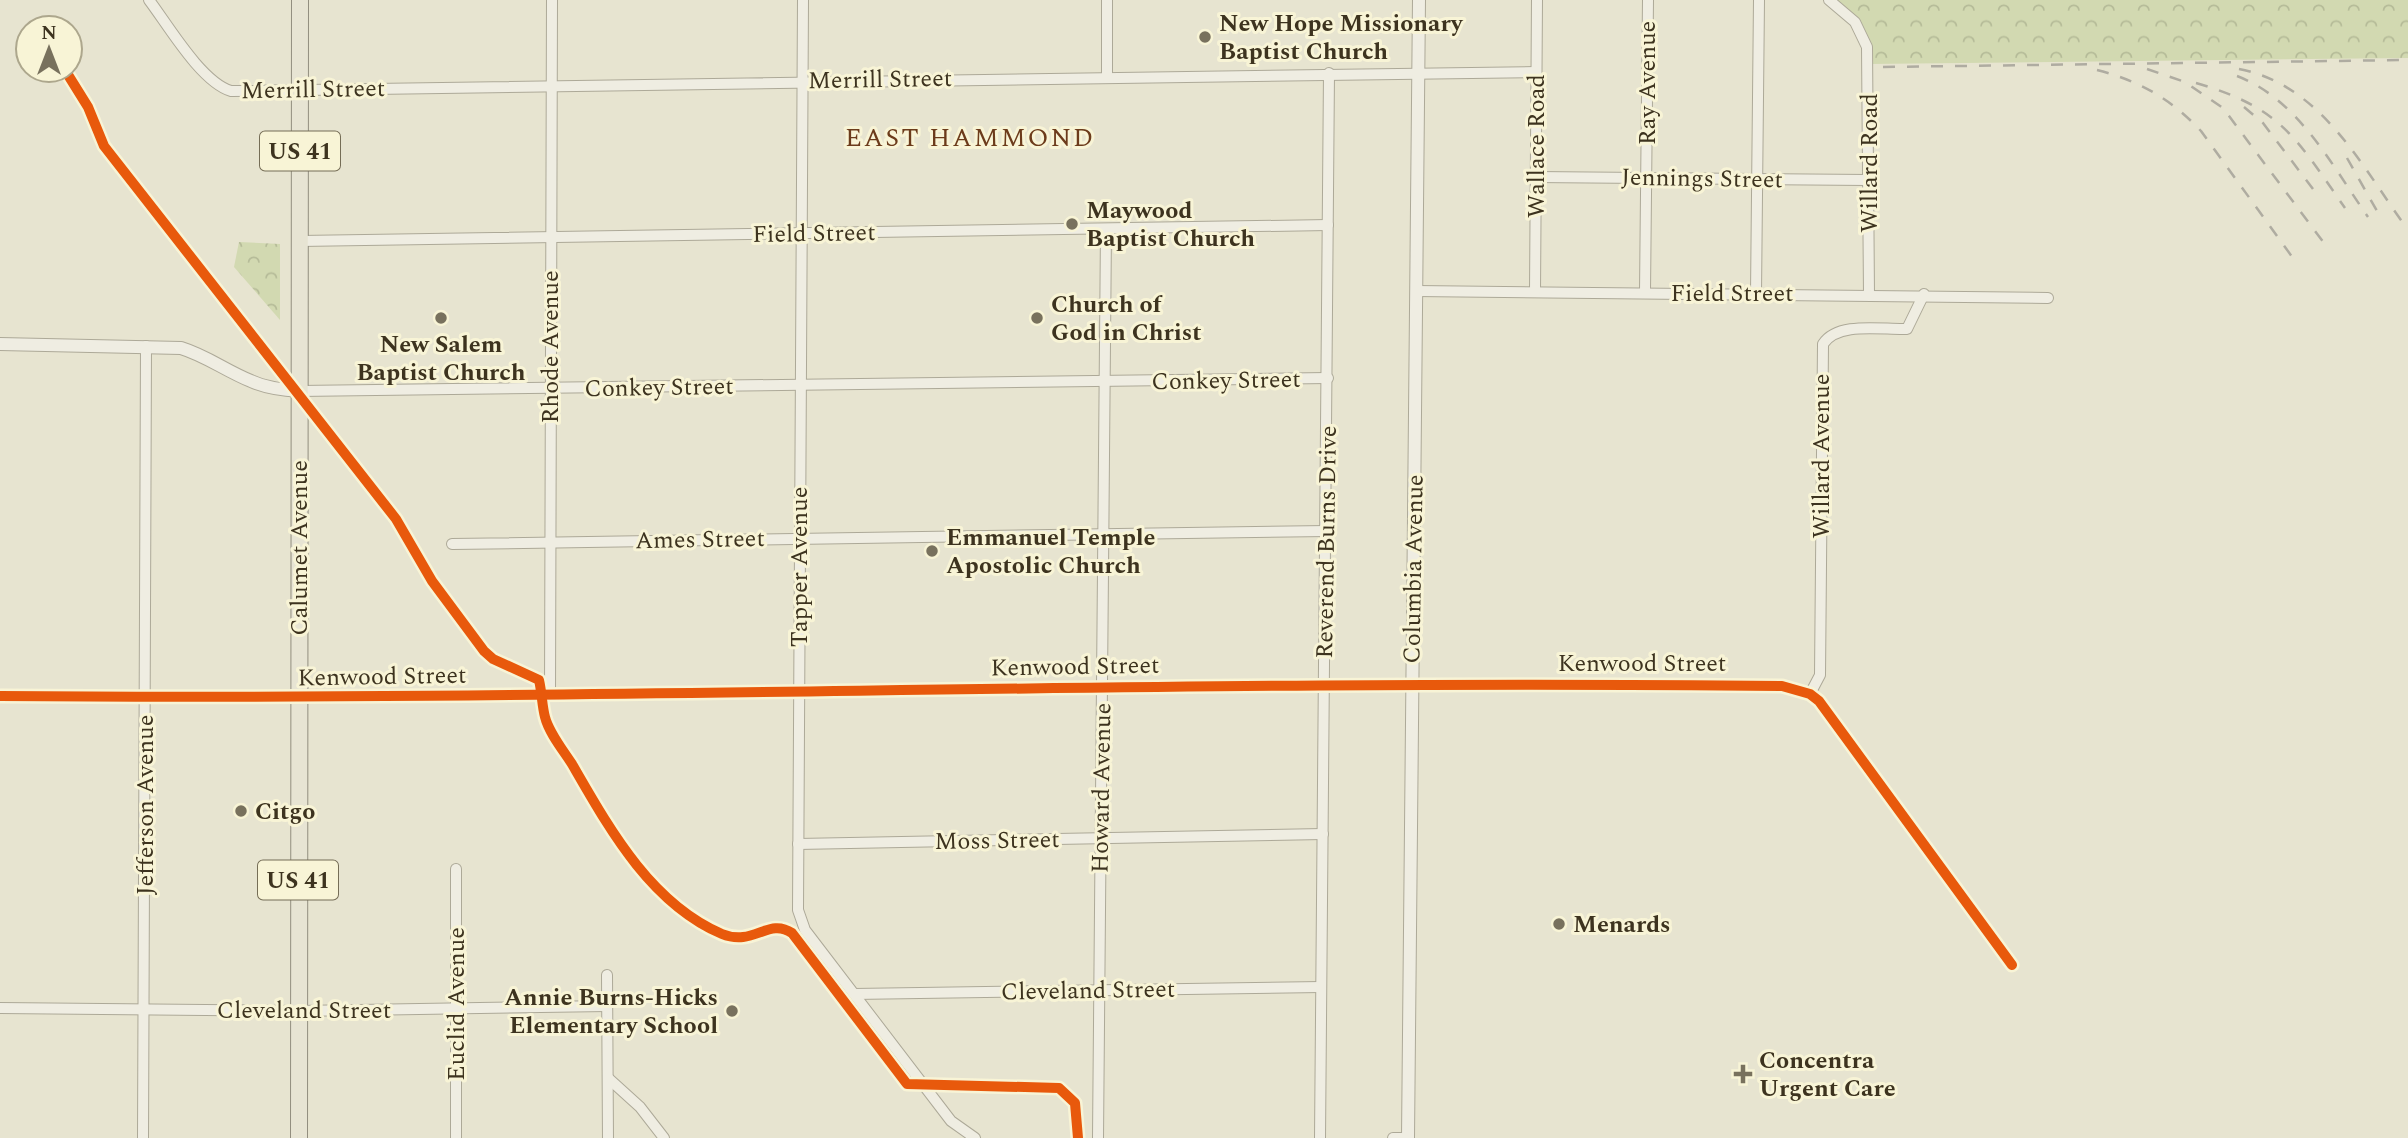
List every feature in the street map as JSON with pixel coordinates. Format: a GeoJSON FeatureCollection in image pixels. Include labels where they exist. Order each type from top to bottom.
{"type":"FeatureCollection","features":[{"type":"Feature","properties":{"kind":"main road","name":"Calumet Avenue"},"geometry":{"type":"LineString","coordinates":[[299,1138],[300,0]]}},
{"type":"Feature","properties":{"kind":"street","name":"Merrill Street"},"geometry":{"type":"LineString","coordinates":[[149,0],[203,72],[223,89],[1418,71],[1536,72]]}},
{"type":"Feature","properties":{"kind":"street","name":"Rhode Avenue"},"geometry":{"type":"LineString","coordinates":[[550,695],[552,0]]}},
{"type":"Feature","properties":{"kind":"street","name":"Tapper Avenue"},"geometry":{"type":"LineString","coordinates":[[803,0],[799,919],[951,1121],[975,1138]]}},
{"type":"Feature","properties":{"kind":"street"},"geometry":{"type":"LineString","coordinates":[[1107,0],[1107,76]]}},
{"type":"Feature","properties":{"kind":"street","name":"Columbia Avenue"},"geometry":{"type":"LineString","coordinates":[[1408,1138],[1419,0]]}},
{"type":"Feature","properties":{"kind":"street","name":"Wallace Road"},"geometry":{"type":"LineString","coordinates":[[1535,292],[1537,0]]}},
{"type":"Feature","properties":{"kind":"street","name":"Ray Avenue"},"geometry":{"type":"LineString","coordinates":[[1645,292],[1648,0]]}},
{"type":"Feature","properties":{"kind":"street"},"geometry":{"type":"LineString","coordinates":[[1756,293],[1759,0]]}},
{"type":"Feature","properties":{"kind":"street","name":"Willard Road"},"geometry":{"type":"LineString","coordinates":[[1829,0],[1846,12],[1862,33],[1869,64],[1869,295]]}},
{"type":"Feature","properties":{"kind":"street","name":"Reverend Burns Drive"},"geometry":{"type":"LineString","coordinates":[[1320,1138],[1329,73]]}},
{"type":"Feature","properties":{"kind":"street","name":"Jennings Street"},"geometry":{"type":"LineString","coordinates":[[1535,177],[1868,180]]}},
{"type":"Feature","properties":{"kind":"street","name":"Field Street"},"geometry":{"type":"LineString","coordinates":[[300,241],[1328,225]]}},
{"type":"Feature","properties":{"kind":"street","name":"Howard Avenue"},"geometry":{"type":"LineString","coordinates":[[1098,1138],[1106,229]]}},
{"type":"Feature","properties":{"kind":"street","name":"Field Street"},"geometry":{"type":"LineString","coordinates":[[1416,291],[1924,294],[2048,298]]}},
{"type":"Feature","properties":{"kind":"street","name":"Willard Avenue"},"geometry":{"type":"LineString","coordinates":[[1810,694],[1820,675],[1823,344],[1828,336],[1844,330],[1907,330],[1924,294]]}},
{"type":"Feature","properties":{"kind":"street","name":"Conkey Street"},"geometry":{"type":"LineString","coordinates":[[0,344],[181,348],[205,355],[250,381],[274,389],[299,391],[1328,378]]}},
{"type":"Feature","properties":{"kind":"street","name":"Jefferson Avenue"},"geometry":{"type":"LineString","coordinates":[[144,1138],[146,346]]}},
{"type":"Feature","properties":{"kind":"street","name":"Ames Street"},"geometry":{"type":"LineString","coordinates":[[452,544],[1326,531]]}},
{"type":"Feature","properties":{"kind":"street","name":"Kenwood Street"},"geometry":{"type":"LineString","coordinates":[[0,696],[299,698],[1412,682],[1782,685],[1810,694]]}},
{"type":"Feature","properties":{"kind":"street"},"geometry":{"type":"LineString","coordinates":[[1810,694],[1819,701],[2012,965]]}},
{"type":"Feature","properties":{"kind":"street","name":"Moss Street"},"geometry":{"type":"LineString","coordinates":[[798,844],[1323,834]]}},
{"type":"Feature","properties":{"kind":"street","name":"Euclid Avenue"},"geometry":{"type":"LineString","coordinates":[[456,869],[456,1138]]}},
{"type":"Feature","properties":{"kind":"street"},"geometry":{"type":"LineString","coordinates":[[607,975],[608,1138]]}},
{"type":"Feature","properties":{"kind":"street","name":"Cleveland Street"},"geometry":{"type":"LineString","coordinates":[[854,994],[1321,987]]}},
{"type":"Feature","properties":{"kind":"street","name":"Cleveland Street"},"geometry":{"type":"LineString","coordinates":[[0,1008],[298,1011],[607,1006]]}},
{"type":"Feature","properties":{"kind":"street"},"geometry":{"type":"LineString","coordinates":[[608,1078],[640,1107],[664,1138]]}},
{"type":"Feature","properties":{"kind":"street"},"geometry":{"type":"LineString","coordinates":[[1393,1138],[1408,1138]]}},
{"type":"Feature","properties":{"kind":"green space"},"geometry":{"type":"Polygon","coordinates":[[[1829,0],[2408,0],[2408,58],[1869,64],[1862,33],[1829,0]]]}},
{"type":"Feature","properties":{"kind":"green space"},"geometry":{"type":"Polygon","coordinates":[[[239,242],[280,244],[280,320],[234,267],[239,242]]]}},
{"type":"Feature","properties":{"kind":"railway"},"geometry":{"type":"LineString","coordinates":[[1883,67],[2408,60]]}},
{"type":"Feature","properties":{"kind":"railway"},"geometry":{"type":"LineString","coordinates":[[2147,69],[2185,82],[2223,108],[2327,247]]}},
{"type":"Feature","properties":{"kind":"railway"},"geometry":{"type":"LineString","coordinates":[[2239,69],[2268,78],[2294,92],[2317,110],[2356,156],[2408,230]]}},
{"type":"Feature","properties":{"kind":"railway"},"geometry":{"type":"LineString","coordinates":[[2097,70],[2141,86],[2190,120],[2201,131],[2298,265]]}},
{"type":"Feature","properties":{"kind":"railway"},"geometry":{"type":"LineString","coordinates":[[2237,76],[2259,87],[2296,118],[2327,156],[2368,217]]}},
{"type":"Feature","properties":{"kind":"railway"},"geometry":{"type":"LineString","coordinates":[[2196,83],[2249,103],[2268,115],[2299,144],[2345,208]]}},
{"type":"Feature","properties":{"kind":"railway"},"geometry":{"type":"LineString","coordinates":[[2244,107],[2263,123],[2313,189]]}},
{"type":"Feature","properties":{"kind":"railway"},"geometry":{"type":"LineString","coordinates":[[2347,158],[2377,211]]}},
{"type":"Feature","properties":{"kind":"cycle path"},"geometry":{"type":"LineString","coordinates":[[74,84],[88,107],[104,146],[396,519],[432,581],[484,651],[493,659],[539,680],[545,717],[553,735],[617,838],[653,883],[673,903],[722,934],[743,937],[775,928],[792,933],[907,1084],[1059,1088],[1075,1103],[1078,1138]]}},
{"type":"Feature","properties":{"kind":"cycle path"},"geometry":{"type":"LineString","coordinates":[[0,696],[446,696],[1336,685],[1782,686],[1810,694],[1819,701],[2012,965]]}},
{"type":"Feature","properties":{"kind":"place","name":"New Hope Missionary Baptist Church"},"geometry":{"type":"Point","coordinates":[1205,37]}},
{"type":"Feature","properties":{"kind":"place","name":"Maywood Baptist Church"},"geometry":{"type":"Point","coordinates":[1072,224]}},
{"type":"Feature","properties":{"kind":"place","name":"New Salem Baptist Church"},"geometry":{"type":"Point","coordinates":[441,318]}},
{"type":"Feature","properties":{"kind":"place","name":"Church of God in Christ"},"geometry":{"type":"Point","coordinates":[1037,318]}},
{"type":"Feature","properties":{"kind":"place","name":"Emmanuel Temple Apostolic Church"},"geometry":{"type":"Point","coordinates":[932,551]}},
{"type":"Feature","properties":{"kind":"place","name":"Citgo"},"geometry":{"type":"Point","coordinates":[241,811]}},
{"type":"Feature","properties":{"kind":"place","name":"Menards"},"geometry":{"type":"Point","coordinates":[1559,924]}},
{"type":"Feature","properties":{"kind":"place","name":"Annie Burns-Hicks Elementary School"},"geometry":{"type":"Point","coordinates":[732,1011]}},
{"type":"Feature","properties":{"kind":"place","name":"Concentra Urgent Care"},"geometry":{"type":"Point","coordinates":[1743,1074]}},
{"type":"Feature","properties":{"kind":"district","name":"EAST HAMMOND"},"geometry":{"type":"Point","coordinates":[970,137]}}]}
